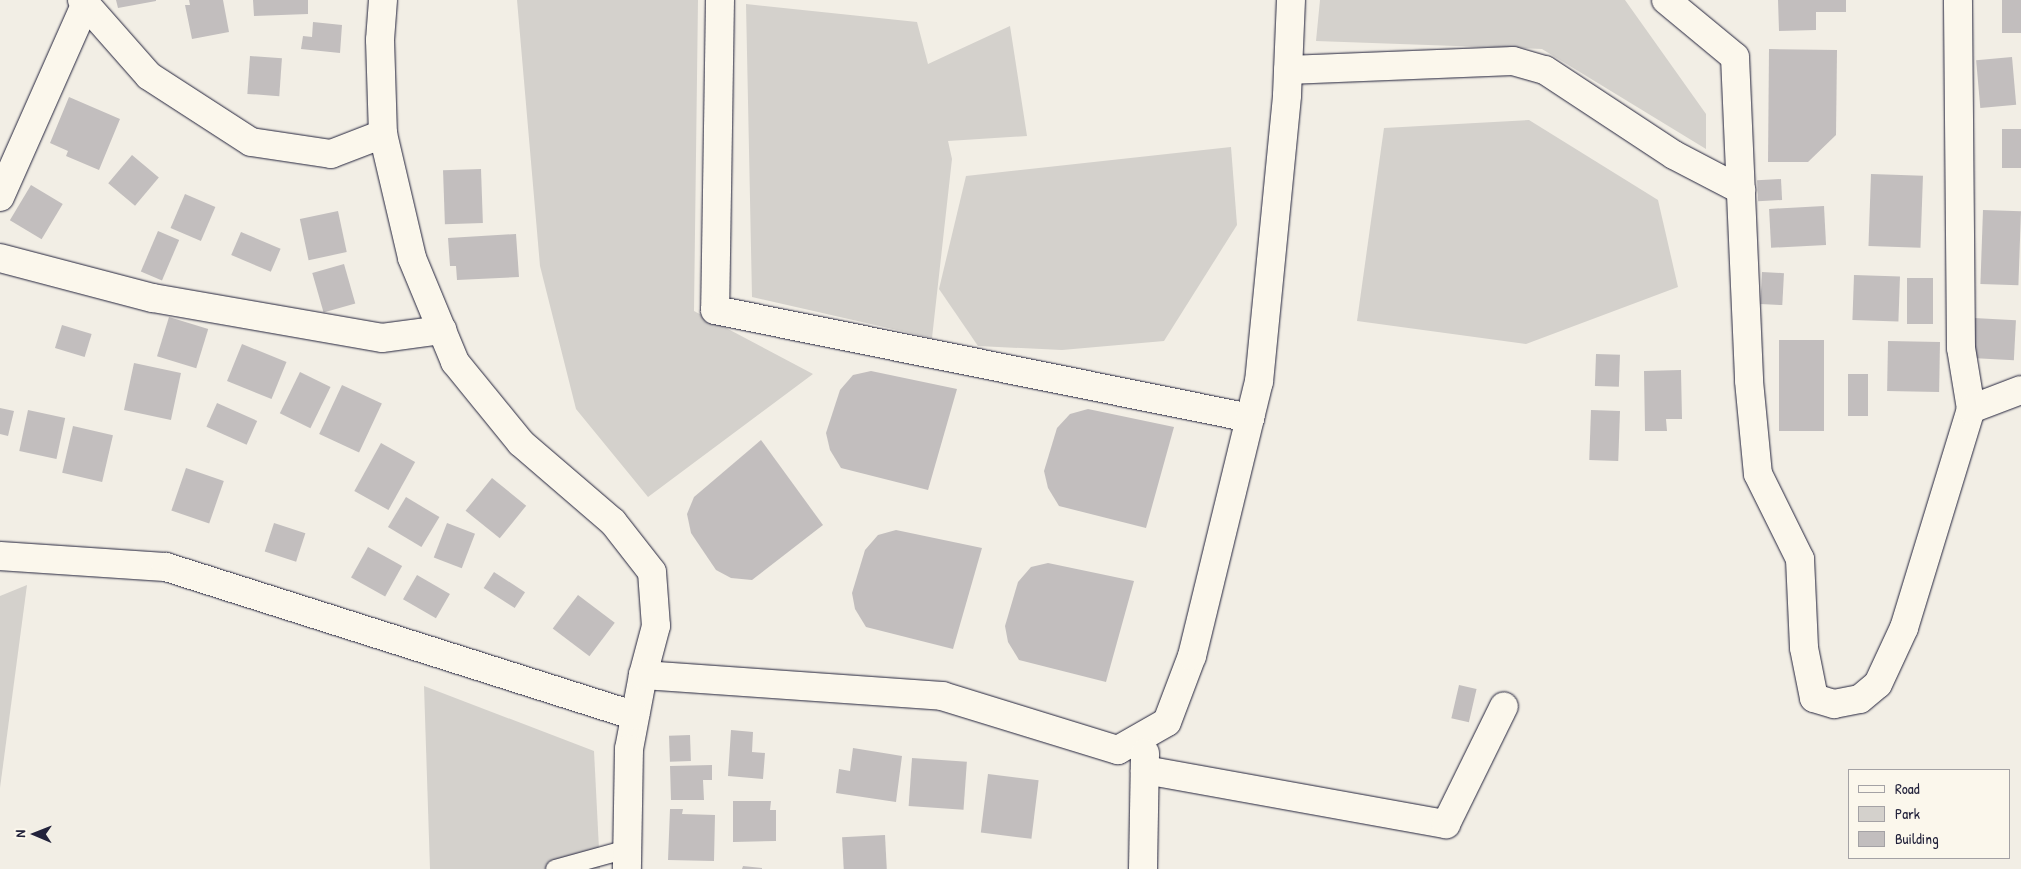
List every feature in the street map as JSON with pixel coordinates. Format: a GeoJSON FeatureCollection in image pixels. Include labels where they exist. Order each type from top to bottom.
{"type":"FeatureCollection","features":[{"type":"Feature","properties":{"kind":"street"},"geometry":{"type":"LineString","coordinates":[[383,0],[380,40],[383,134],[412,258],[455,362],[521,442],[613,522],[652,572],[656,626],[643,675],[629,749],[627,859]]}},
{"type":"Feature","properties":{"kind":"street"},"geometry":{"type":"LineString","coordinates":[[720,0],[715,310],[1250,418]]}},
{"type":"Feature","properties":{"kind":"street"},"geometry":{"type":"LineString","coordinates":[[643,675],[942,696],[1118,750],[1167,722],[1192,656],[1259,382],[1288,70],[1291,0]]}},
{"type":"Feature","properties":{"kind":"street"},"geometry":{"type":"LineString","coordinates":[[1666,0],[1735,57],[1749,380],[1758,474],[1800,559],[1804,648],[1814,698],[1834,704],[1860,699],[1878,684],[1904,628],[1972,409],[1961,348],[1958,0]]}},
{"type":"Feature","properties":{"kind":"street"},"geometry":{"type":"LineString","coordinates":[[0,197],[84,3],[149,76],[251,142],[331,154],[383,134]]}},
{"type":"Feature","properties":{"kind":"street"},"geometry":{"type":"LineString","coordinates":[[1288,70],[1513,61],[1545,70],[1674,155],[1741,190]]}},
{"type":"Feature","properties":{"kind":"street"},"geometry":{"type":"LineString","coordinates":[[0,258],[153,298],[382,338],[442,330]]}},
{"type":"Feature","properties":{"kind":"street"},"geometry":{"type":"LineString","coordinates":[[1972,409],[2021,390]]}},
{"type":"Feature","properties":{"kind":"street"},"geometry":{"type":"LineString","coordinates":[[0,556],[166,567],[635,716]]}},
{"type":"Feature","properties":{"kind":"street"},"geometry":{"type":"LineString","coordinates":[[1145,770],[1446,824],[1504,706]]}},
{"type":"Feature","properties":{"kind":"street"},"geometry":{"type":"LineString","coordinates":[[1143,869],[1146,734]]}},
{"type":"Feature","properties":{"kind":"lane"},"geometry":{"type":"LineString","coordinates":[[555,869],[627,859]]}},
{"type":"Feature","properties":{"kind":"green space"},"geometry":{"type":"Polygon","coordinates":[[[517,0],[698,0],[694,311],[813,374],[648,497],[576,409],[540,266],[517,0]]]}},
{"type":"Feature","properties":{"kind":"green space"},"geometry":{"type":"Polygon","coordinates":[[[1320,0],[1625,0],[1706,114],[1706,149],[1542,49],[1316,41],[1320,0]]]}},
{"type":"Feature","properties":{"kind":"green space"},"geometry":{"type":"Polygon","coordinates":[[[746,4],[917,22],[928,64],[1010,26],[1027,136],[948,141],[952,159],[932,338],[752,297],[746,4]]]}},
{"type":"Feature","properties":{"kind":"green space"},"geometry":{"type":"Polygon","coordinates":[[[1529,120],[1658,200],[1678,287],[1526,344],[1357,321],[1384,128],[1529,120]]]}},
{"type":"Feature","properties":{"kind":"green space"},"geometry":{"type":"Polygon","coordinates":[[[1231,147],[1237,225],[1164,341],[1062,350],[978,346],[939,289],[966,176],[1231,147]]]}},
{"type":"Feature","properties":{"kind":"green space"},"geometry":{"type":"Polygon","coordinates":[[[27,585],[0,788],[0,596],[27,585]]]}},
{"type":"Feature","properties":{"kind":"green space"},"geometry":{"type":"Polygon","coordinates":[[[424,686],[594,751],[600,869],[430,869],[424,686]]]}},
{"type":"Feature","properties":{"kind":"building"},"geometry":{"type":"Polygon","coordinates":[[[116,0],[156,0],[156,1],[118,8],[116,0]]]}},
{"type":"Feature","properties":{"kind":"building"},"geometry":{"type":"Polygon","coordinates":[[[189,0],[223,0],[229,32],[192,39],[185,5],[190,5],[189,0]]]}},
{"type":"Feature","properties":{"kind":"building"},"geometry":{"type":"Polygon","coordinates":[[[253,0],[308,0],[308,14],[254,16],[253,0]]]}},
{"type":"Feature","properties":{"kind":"building"},"geometry":{"type":"Polygon","coordinates":[[[1778,0],[1846,0],[1846,12],[1816,12],[1816,30],[1779,31],[1778,0]]]}},
{"type":"Feature","properties":{"kind":"building"},"geometry":{"type":"Polygon","coordinates":[[[2002,0],[2021,0],[2021,33],[2002,33],[2002,0]]]}},
{"type":"Feature","properties":{"kind":"building"},"geometry":{"type":"Polygon","coordinates":[[[313,22],[342,25],[340,53],[301,49],[303,36],[312,37],[313,22]]]}},
{"type":"Feature","properties":{"kind":"building"},"geometry":{"type":"Polygon","coordinates":[[[1769,49],[1837,50],[1836,135],[1808,162],[1768,162],[1769,49]]]}},
{"type":"Feature","properties":{"kind":"building"},"geometry":{"type":"Polygon","coordinates":[[[250,56],[282,58],[279,96],[247,94],[250,56]]]}},
{"type":"Feature","properties":{"kind":"building"},"geometry":{"type":"Polygon","coordinates":[[[2012,57],[2016,105],[1980,108],[1976,60],[2012,57]]]}},
{"type":"Feature","properties":{"kind":"building"},"geometry":{"type":"Polygon","coordinates":[[[69,97],[120,119],[99,170],[66,156],[68,151],[50,143],[69,97]]]}},
{"type":"Feature","properties":{"kind":"building"},"geometry":{"type":"Polygon","coordinates":[[[2002,129],[2021,129],[2021,168],[2002,168],[2002,129]]]}},
{"type":"Feature","properties":{"kind":"building"},"geometry":{"type":"Polygon","coordinates":[[[132,155],[159,177],[135,206],[108,183],[132,155]]]}},
{"type":"Feature","properties":{"kind":"building"},"geometry":{"type":"Polygon","coordinates":[[[481,169],[483,223],[445,224],[443,170],[481,169]]]}},
{"type":"Feature","properties":{"kind":"building"},"geometry":{"type":"Polygon","coordinates":[[[1871,174],[1923,176],[1920,248],[1868,246],[1871,174]]]}},
{"type":"Feature","properties":{"kind":"building"},"geometry":{"type":"Polygon","coordinates":[[[1781,179],[1782,200],[1758,201],[1757,180],[1781,179]]]}},
{"type":"Feature","properties":{"kind":"building"},"geometry":{"type":"Polygon","coordinates":[[[31,185],[63,204],[42,239],[10,220],[31,185]]]}},
{"type":"Feature","properties":{"kind":"building"},"geometry":{"type":"Polygon","coordinates":[[[185,194],[215,207],[201,241],[171,228],[185,194]]]}},
{"type":"Feature","properties":{"kind":"building"},"geometry":{"type":"Polygon","coordinates":[[[1824,206],[1826,245],[1771,248],[1769,209],[1824,206]]]}},
{"type":"Feature","properties":{"kind":"building"},"geometry":{"type":"Polygon","coordinates":[[[1983,210],[2021,211],[2018,285],[1980,284],[1983,210]]]}},
{"type":"Feature","properties":{"kind":"building"},"geometry":{"type":"Polygon","coordinates":[[[338,211],[347,252],[309,260],[300,219],[338,211]]]}},
{"type":"Feature","properties":{"kind":"building"},"geometry":{"type":"Polygon","coordinates":[[[158,231],[179,240],[162,280],[141,272],[158,231]]]}},
{"type":"Feature","properties":{"kind":"building"},"geometry":{"type":"Polygon","coordinates":[[[241,232],[281,249],[271,272],[231,255],[241,232]]]}},
{"type":"Feature","properties":{"kind":"building"},"geometry":{"type":"Polygon","coordinates":[[[516,234],[519,277],[457,280],[456,266],[450,266],[448,238],[516,234]]]}},
{"type":"Feature","properties":{"kind":"building"},"geometry":{"type":"Polygon","coordinates":[[[344,264],[355,303],[324,313],[312,273],[344,264]]]}},
{"type":"Feature","properties":{"kind":"building"},"geometry":{"type":"Polygon","coordinates":[[[1762,272],[1784,273],[1782,305],[1760,304],[1762,272]]]}},
{"type":"Feature","properties":{"kind":"building"},"geometry":{"type":"Polygon","coordinates":[[[1854,275],[1900,277],[1898,322],[1852,320],[1854,275]]]}},
{"type":"Feature","properties":{"kind":"building"},"geometry":{"type":"Polygon","coordinates":[[[1907,278],[1933,278],[1933,324],[1907,324],[1907,278]]]}},
{"type":"Feature","properties":{"kind":"building"},"geometry":{"type":"Polygon","coordinates":[[[169,317],[208,329],[196,368],[157,356],[169,317]]]}},
{"type":"Feature","properties":{"kind":"building"},"geometry":{"type":"Polygon","coordinates":[[[1974,318],[2016,320],[2014,360],[1972,358],[1974,318]]]}},
{"type":"Feature","properties":{"kind":"building"},"geometry":{"type":"Polygon","coordinates":[[[62,325],[92,334],[85,357],[55,348],[62,325]]]}},
{"type":"Feature","properties":{"kind":"building"},"geometry":{"type":"Polygon","coordinates":[[[1779,340],[1824,340],[1824,431],[1779,431],[1779,340]]]}},
{"type":"Feature","properties":{"kind":"building"},"geometry":{"type":"Polygon","coordinates":[[[1888,341],[1940,342],[1939,392],[1887,391],[1888,341]]]}},
{"type":"Feature","properties":{"kind":"building"},"geometry":{"type":"Polygon","coordinates":[[[242,344],[287,362],[272,399],[227,381],[242,344]]]}},
{"type":"Feature","properties":{"kind":"building"},"geometry":{"type":"Polygon","coordinates":[[[1596,354],[1620,355],[1619,387],[1595,386],[1596,354]]]}},
{"type":"Feature","properties":{"kind":"building"},"geometry":{"type":"Polygon","coordinates":[[[134,363],[181,373],[171,420],[124,410],[134,363]]]}},
{"type":"Feature","properties":{"kind":"building"},"geometry":{"type":"Polygon","coordinates":[[[1681,370],[1682,419],[1666,419],[1667,431],[1645,431],[1644,371],[1681,370]]]}},
{"type":"Feature","properties":{"kind":"building"},"geometry":{"type":"Polygon","coordinates":[[[871,371],[957,389],[928,490],[841,468],[830,450],[826,433],[840,390],[853,375],[871,371]]]}},
{"type":"Feature","properties":{"kind":"building"},"geometry":{"type":"Polygon","coordinates":[[[300,372],[331,387],[310,428],[280,413],[300,372]]]}},
{"type":"Feature","properties":{"kind":"building"},"geometry":{"type":"Polygon","coordinates":[[[1848,374],[1868,374],[1868,416],[1848,416],[1848,374]]]}},
{"type":"Feature","properties":{"kind":"building"},"geometry":{"type":"Polygon","coordinates":[[[342,385],[382,404],[359,453],[319,434],[342,385]]]}},
{"type":"Feature","properties":{"kind":"building"},"geometry":{"type":"Polygon","coordinates":[[[217,403],[257,421],[247,445],[206,427],[217,403]]]}},
{"type":"Feature","properties":{"kind":"building"},"geometry":{"type":"Polygon","coordinates":[[[0,408],[14,411],[8,436],[0,434],[0,408]]]}},
{"type":"Feature","properties":{"kind":"building"},"geometry":{"type":"Polygon","coordinates":[[[1088,409],[1174,427],[1146,528],[1059,506],[1048,488],[1044,471],[1057,428],[1070,414],[1088,409]]]}},
{"type":"Feature","properties":{"kind":"building"},"geometry":{"type":"Polygon","coordinates":[[[28,410],[65,418],[56,459],[19,451],[28,410]]]}},
{"type":"Feature","properties":{"kind":"building"},"geometry":{"type":"Polygon","coordinates":[[[1591,410],[1620,411],[1618,461],[1589,460],[1591,410]]]}},
{"type":"Feature","properties":{"kind":"building"},"geometry":{"type":"Polygon","coordinates":[[[73,426],[113,435],[102,482],[62,473],[73,426]]]}},
{"type":"Feature","properties":{"kind":"building"},"geometry":{"type":"Polygon","coordinates":[[[761,440],[823,525],[752,580],[731,578],[716,570],[691,533],[687,514],[694,497],[761,440]]]}},
{"type":"Feature","properties":{"kind":"building"},"geometry":{"type":"Polygon","coordinates":[[[381,443],[415,462],[388,510],[354,491],[381,443]]]}},
{"type":"Feature","properties":{"kind":"building"},"geometry":{"type":"Polygon","coordinates":[[[186,468],[224,481],[209,524],[171,511],[186,468]]]}},
{"type":"Feature","properties":{"kind":"building"},"geometry":{"type":"Polygon","coordinates":[[[492,478],[526,506],[500,538],[466,511],[492,478]]]}},
{"type":"Feature","properties":{"kind":"building"},"geometry":{"type":"Polygon","coordinates":[[[406,497],[439,517],[421,547],[388,527],[406,497]]]}},
{"type":"Feature","properties":{"kind":"building"},"geometry":{"type":"Polygon","coordinates":[[[274,523],[305,533],[296,562],[265,552],[274,523]]]}},
{"type":"Feature","properties":{"kind":"building"},"geometry":{"type":"Polygon","coordinates":[[[447,523],[475,534],[462,568],[434,558],[447,523]]]}},
{"type":"Feature","properties":{"kind":"building"},"geometry":{"type":"Polygon","coordinates":[[[896,530],[982,548],[953,649],[866,627],[855,609],[852,593],[865,550],[878,535],[896,530]]]}},
{"type":"Feature","properties":{"kind":"building"},"geometry":{"type":"Polygon","coordinates":[[[368,547],[402,566],[385,597],[351,578],[368,547]]]}},
{"type":"Feature","properties":{"kind":"building"},"geometry":{"type":"Polygon","coordinates":[[[1048,563],[1134,581],[1106,682],[1019,660],[1008,642],[1005,626],[1018,582],[1031,567],[1048,563]]]}},
{"type":"Feature","properties":{"kind":"building"},"geometry":{"type":"Polygon","coordinates":[[[494,572],[525,592],[515,608],[484,588],[494,572]]]}},
{"type":"Feature","properties":{"kind":"building"},"geometry":{"type":"Polygon","coordinates":[[[417,575],[450,594],[436,618],[403,599],[417,575]]]}},
{"type":"Feature","properties":{"kind":"building"},"geometry":{"type":"Polygon","coordinates":[[[578,595],[615,623],[589,656],[553,629],[578,595]]]}},
{"type":"Feature","properties":{"kind":"building"},"geometry":{"type":"Polygon","coordinates":[[[1459,685],[1477,689],[1469,722],[1451,718],[1459,685]]]}},
{"type":"Feature","properties":{"kind":"building"},"geometry":{"type":"Polygon","coordinates":[[[731,730],[753,732],[752,752],[765,753],[763,779],[728,776],[731,730]]]}},
{"type":"Feature","properties":{"kind":"building"},"geometry":{"type":"Polygon","coordinates":[[[690,735],[691,761],[670,762],[669,736],[690,735]]]}},
{"type":"Feature","properties":{"kind":"building"},"geometry":{"type":"Polygon","coordinates":[[[853,748],[902,756],[896,802],[836,793],[839,769],[850,771],[853,748]]]}},
{"type":"Feature","properties":{"kind":"building"},"geometry":{"type":"Polygon","coordinates":[[[912,758],[967,762],[964,810],[909,806],[912,758]]]}},
{"type":"Feature","properties":{"kind":"building"},"geometry":{"type":"Polygon","coordinates":[[[712,765],[712,780],[703,780],[704,800],[671,800],[670,766],[712,765]]]}},
{"type":"Feature","properties":{"kind":"building"},"geometry":{"type":"Polygon","coordinates":[[[988,774],[1039,780],[1031,839],[981,833],[988,774]]]}},
{"type":"Feature","properties":{"kind":"building"},"geometry":{"type":"Polygon","coordinates":[[[733,801],[771,801],[770,810],[776,810],[776,841],[733,842],[733,801]]]}},
{"type":"Feature","properties":{"kind":"building"},"geometry":{"type":"Polygon","coordinates":[[[670,809],[683,809],[682,814],[715,815],[714,861],[668,860],[670,809]]]}},
{"type":"Feature","properties":{"kind":"building"},"geometry":{"type":"Polygon","coordinates":[[[885,835],[887,869],[844,869],[842,837],[885,835]]]}},
{"type":"Feature","properties":{"kind":"building"},"geometry":{"type":"Polygon","coordinates":[[[743,866],[762,868],[762,869],[742,869],[743,866]]]}}]}
